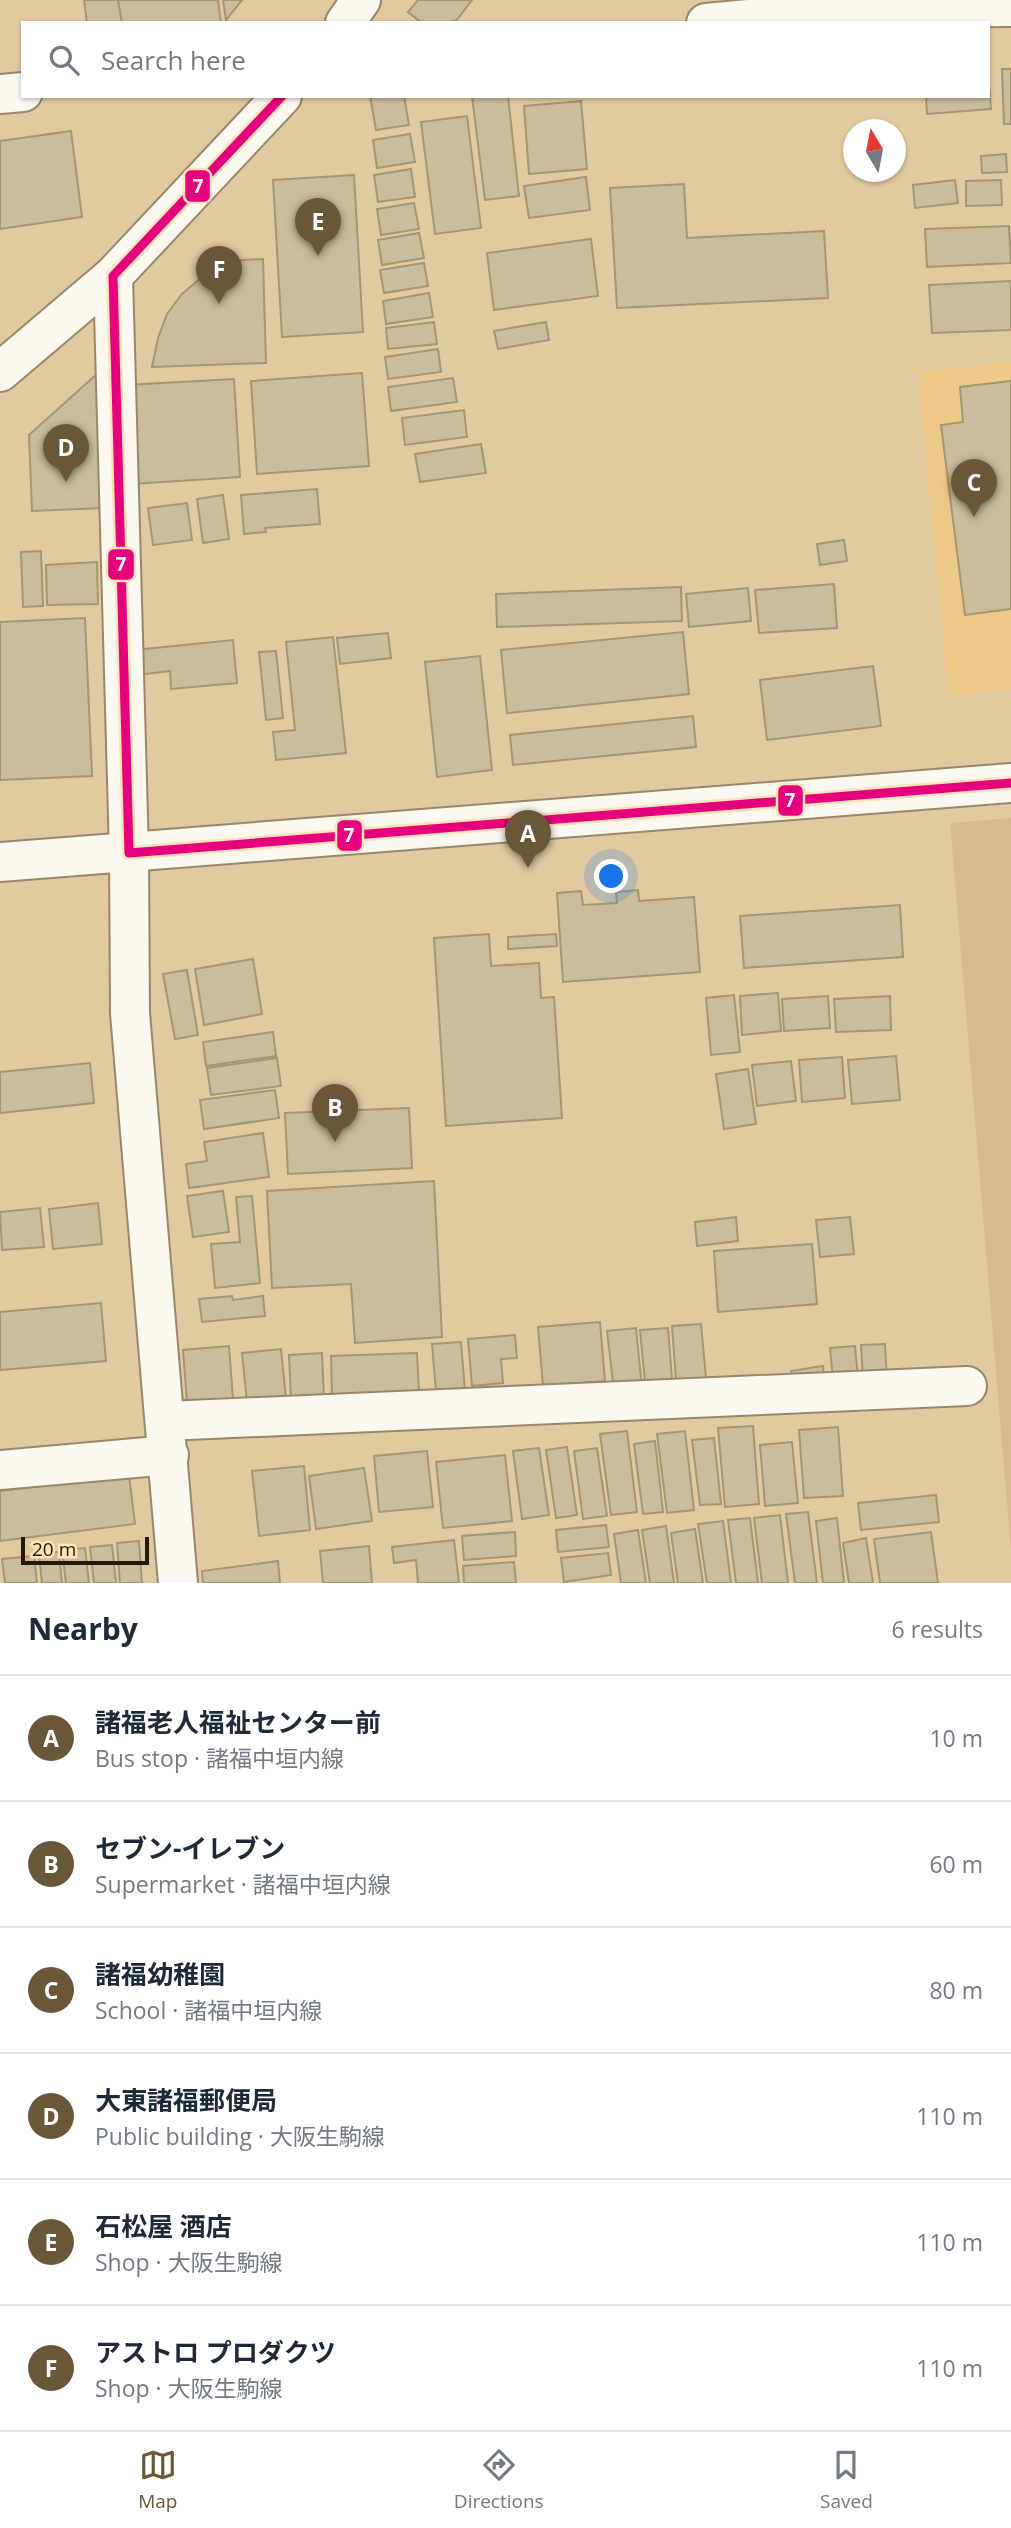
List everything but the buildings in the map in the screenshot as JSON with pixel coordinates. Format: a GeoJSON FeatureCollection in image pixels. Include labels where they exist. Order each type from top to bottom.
{"type":"FeatureCollection","features":[{"type":"Feature","properties":{"kind":"street"},"geometry":{"type":"LineString","coordinates":[[346,21],[361,0]]}},
{"type":"Feature","properties":{"kind":"street"},"geometry":{"type":"LineString","coordinates":[[727,21],[864,8],[1011,7]]}},
{"type":"Feature","properties":{"kind":"street"},"geometry":{"type":"LineString","coordinates":[[0,94],[21,92]]}},
{"type":"Feature","properties":{"kind":"street"},"geometry":{"type":"LineString","coordinates":[[0,372],[113,276],[280,98]]}},
{"type":"Feature","properties":{"kind":"street"},"geometry":{"type":"LineString","coordinates":[[113,276],[129,853],[130,1013],[178,1583]]}},
{"type":"Feature","properties":{"kind":"street"},"geometry":{"type":"LineString","coordinates":[[0,862],[1011,783]]}},
{"type":"Feature","properties":{"kind":"street"},"geometry":{"type":"LineString","coordinates":[[0,1470],[167,1438],[967,1385]]}},
{"type":"Feature","properties":{"kind":"shaded area"},"geometry":{"type":"Polygon","coordinates":[[[1011,362],[1011,689],[948,695],[918,371],[1011,362]]]}},
{"type":"Feature","properties":{"kind":"shaded area"},"geometry":{"type":"Polygon","coordinates":[[[1011,818],[1011,1550],[950,823],[1011,818]]]}},
{"type":"Feature","properties":{"kind":"transit line","name":"7"},"geometry":{"type":"LineString","coordinates":[[113,276],[280,98]]}},
{"type":"Feature","properties":{"kind":"transit line","name":"7"},"geometry":{"type":"LineString","coordinates":[[113,276],[129,853]]}},
{"type":"Feature","properties":{"kind":"transit line","name":"7"},"geometry":{"type":"LineString","coordinates":[[129,853],[1011,783]]}},
{"type":"Feature","properties":{"kind":"place","name":"石松屋 酒店"},"geometry":{"type":"Point","coordinates":[318,256]}},
{"type":"Feature","properties":{"kind":"place","name":"アストロ プロダクツ"},"geometry":{"type":"Point","coordinates":[219,304]}},
{"type":"Feature","properties":{"kind":"place","name":"大東諸福郵便局"},"geometry":{"type":"Point","coordinates":[66,482]}},
{"type":"Feature","properties":{"kind":"place","name":"諸福幼稚園"},"geometry":{"type":"Point","coordinates":[974,517]}},
{"type":"Feature","properties":{"kind":"place","name":"諸福老人福祉センター前"},"geometry":{"type":"Point","coordinates":[528,868]}},
{"type":"Feature","properties":{"kind":"place","name":"セブン-イレブン"},"geometry":{"type":"Point","coordinates":[335,1142]}}]}
